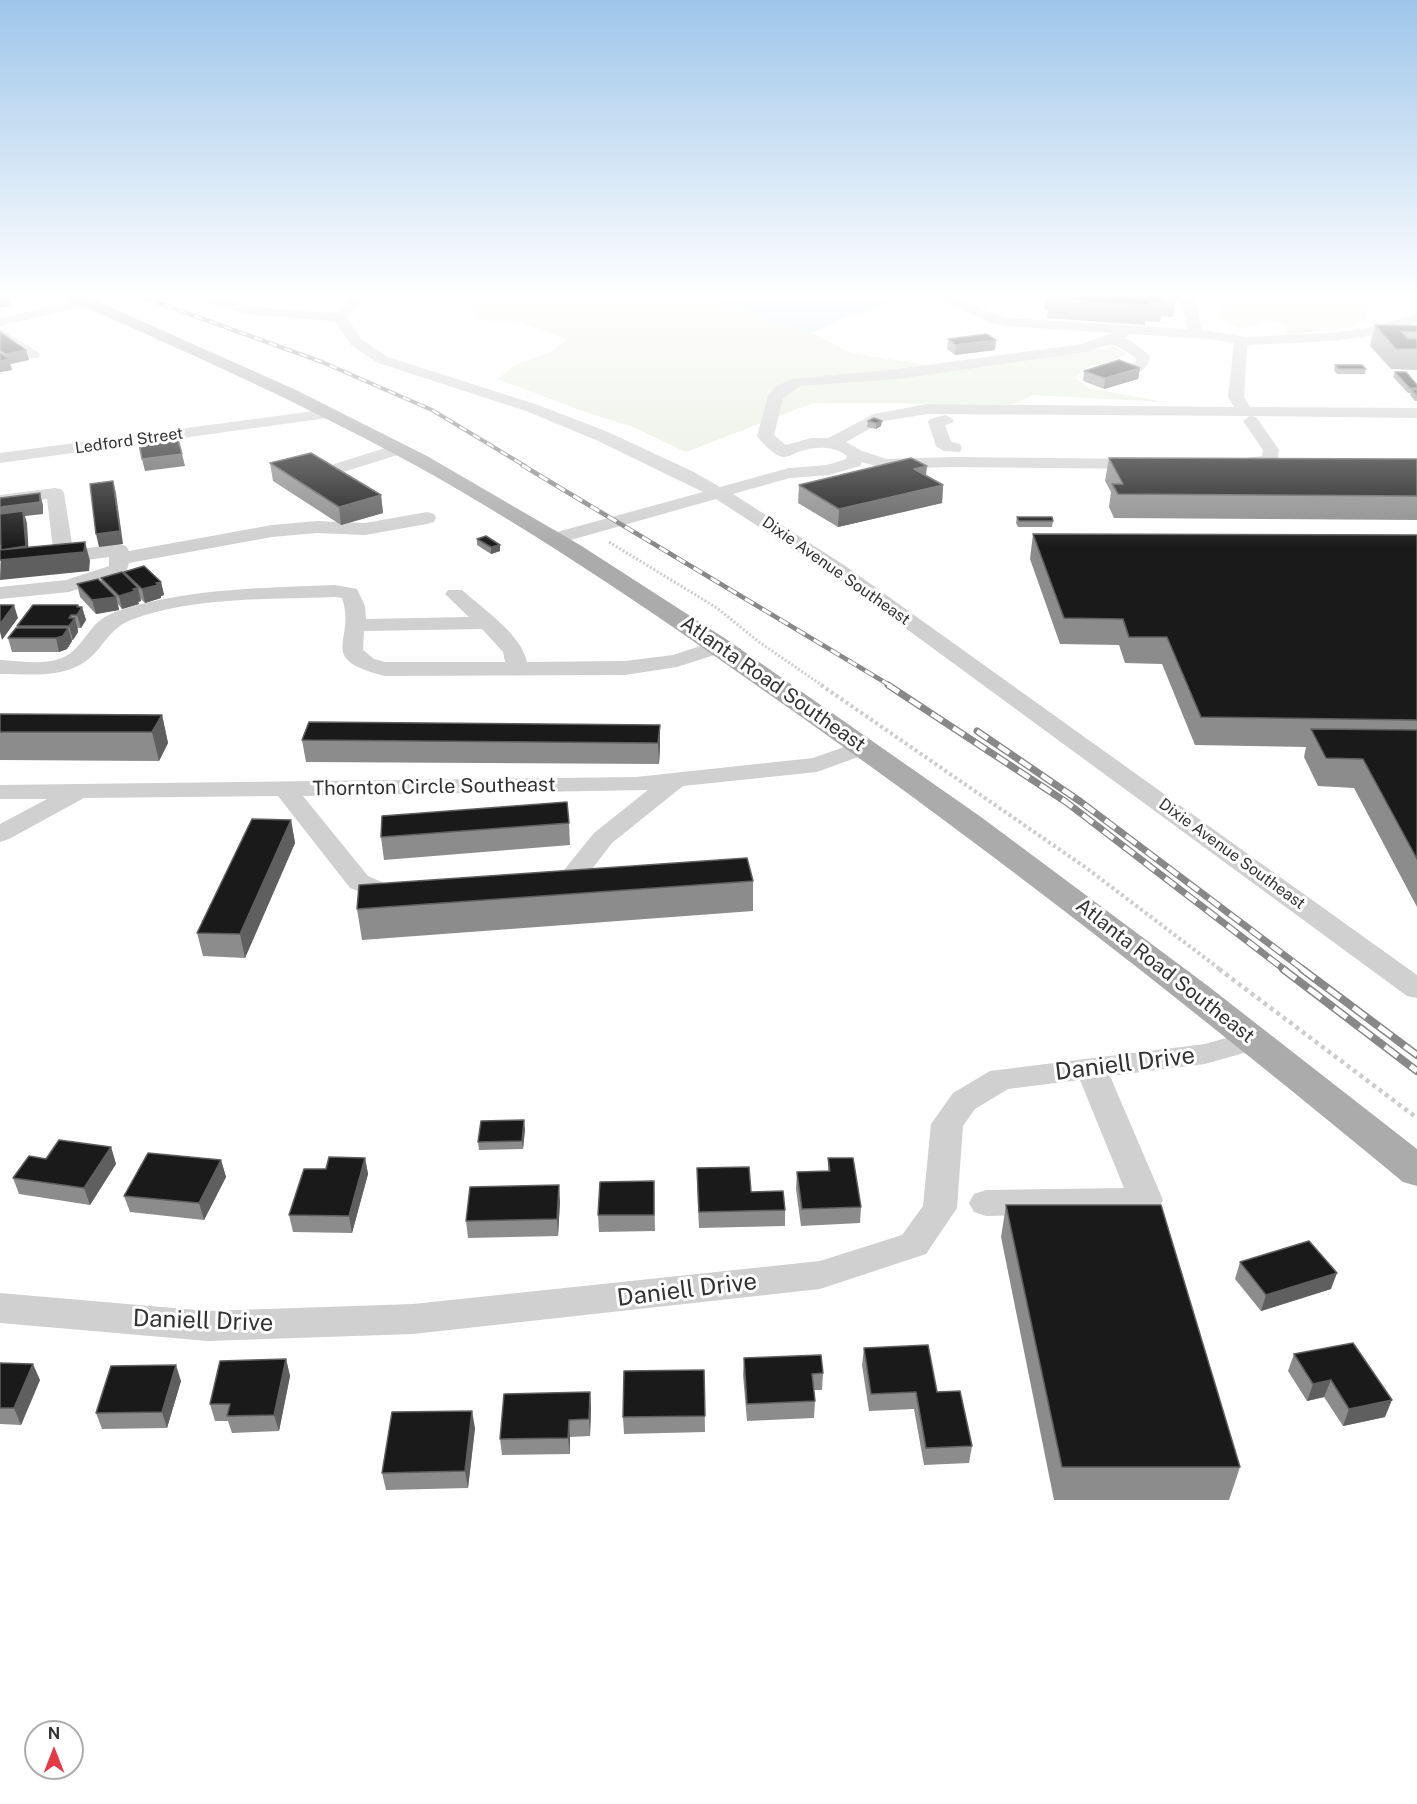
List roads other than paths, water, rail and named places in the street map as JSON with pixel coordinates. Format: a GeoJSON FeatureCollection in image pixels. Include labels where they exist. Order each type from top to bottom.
{"type":"FeatureCollection","features":[{"type":"Feature","properties":{"kind":"main road","name":"Atlanta Road Southeast"},"geometry":{"type":"LineString","coordinates":[[254,378],[398,449],[553,539],[719,646],[864,747],[1042,877],[1254,1040],[1417,1171]]}},
{"type":"Feature","properties":{"kind":"street","name":"Dixie Avenue Southeast"},"geometry":{"type":"LineString","coordinates":[[439,378],[531,408],[602,436],[716,492],[840,571],[1417,989]]}},
{"type":"Feature","properties":{"kind":"street"},"geometry":{"type":"LineString","coordinates":[[812,470],[795,466],[765,436],[775,395],[783,387],[798,382],[846,378]]}},
{"type":"Feature","properties":{"kind":"street"},"geometry":{"type":"LineString","coordinates":[[1220,464],[1254,464],[1271,459],[1261,434],[1236,397],[1240,378]]}},
{"type":"Feature","properties":{"kind":"street"},"geometry":{"type":"LineString","coordinates":[[775,395],[769,430],[781,438],[822,443],[886,464],[954,455],[1025,469]]}},
{"type":"Feature","properties":{"kind":"street"},"geometry":{"type":"LineString","coordinates":[[1258,397],[1290,405],[1417,412]]}},
{"type":"Feature","properties":{"kind":"street"},"geometry":{"type":"LineString","coordinates":[[716,492],[777,466],[785,455],[802,445],[822,443],[880,417],[928,409],[1261,434],[1290,405]]}},
{"type":"Feature","properties":{"kind":"street"},"geometry":{"type":"LineString","coordinates":[[843,468],[854,462],[854,453],[861,439],[928,409]]}},
{"type":"Feature","properties":{"kind":"street","name":"Ledford Street"},"geometry":{"type":"LineString","coordinates":[[0,458],[329,414]]}},
{"type":"Feature","properties":{"kind":"street"},"geometry":{"type":"LineString","coordinates":[[1229,421],[1261,434]]}},
{"type":"Feature","properties":{"kind":"street"},"geometry":{"type":"LineString","coordinates":[[942,427],[944,446],[954,455]]}},
{"type":"Feature","properties":{"kind":"street"},"geometry":{"type":"LineString","coordinates":[[340,468],[398,449]]}},
{"type":"Feature","properties":{"kind":"street"},"geometry":{"type":"LineString","coordinates":[[774,479],[882,475],[911,470],[954,455]]}},
{"type":"Feature","properties":{"kind":"street"},"geometry":{"type":"LineString","coordinates":[[985,475],[1025,469],[1162,464]]}},
{"type":"Feature","properties":{"kind":"street"},"geometry":{"type":"LineString","coordinates":[[553,539],[789,473],[843,468],[911,470]]}},
{"type":"Feature","properties":{"kind":"street"},"geometry":{"type":"LineString","coordinates":[[665,507],[675,490],[672,469]]}},
{"type":"Feature","properties":{"kind":"street"},"geometry":{"type":"LineString","coordinates":[[0,500],[55,493],[64,557],[119,550],[119,569],[69,586],[0,593]]}},
{"type":"Feature","properties":{"kind":"street"},"geometry":{"type":"LineString","coordinates":[[119,559],[272,531],[317,528],[365,529],[427,518]]}},
{"type":"Feature","properties":{"kind":"street"},"geometry":{"type":"LineString","coordinates":[[0,667],[45,668],[66,665],[80,657],[102,627],[111,620],[167,603],[335,591],[350,593],[356,604],[352,652],[356,660],[367,666],[385,669],[625,668],[677,661],[719,646]]}},
{"type":"Feature","properties":{"kind":"street"},"geometry":{"type":"LineString","coordinates":[[455,594],[487,622],[514,651],[517,670]]}},
{"type":"Feature","properties":{"kind":"street"},"geometry":{"type":"LineString","coordinates":[[354,625],[487,622]]}},
{"type":"Feature","properties":{"kind":"street","name":"Thornton Circle Southeast"},"geometry":{"type":"LineString","coordinates":[[0,792],[636,784],[817,765],[864,747]]}},
{"type":"Feature","properties":{"kind":"street"},"geometry":{"type":"LineString","coordinates":[[608,872],[562,877],[603,838],[676,780]]}},
{"type":"Feature","properties":{"kind":"street"},"geometry":{"type":"LineString","coordinates":[[285,789],[359,882],[390,895],[424,891]]}},
{"type":"Feature","properties":{"kind":"street"},"geometry":{"type":"LineString","coordinates":[[0,834],[80,791]]}},
{"type":"Feature","properties":{"kind":"street","name":"Daniell Drive"},"geometry":{"type":"LineString","coordinates":[[0,1308],[207,1326],[413,1318],[820,1275],[914,1245],[940,1208],[946,1124],[964,1101],[1001,1079],[1205,1054],[1254,1040]]}},
{"type":"Feature","properties":{"kind":"street"},"geometry":{"type":"LineString","coordinates":[[986,1203],[1146,1200],[1091,1068]]}},
{"type":"Feature","properties":{"kind":"railway"},"geometry":{"type":"LineString","coordinates":[[359,378],[432,410],[525,466]]}},
{"type":"Feature","properties":{"kind":"railway"},"geometry":{"type":"LineString","coordinates":[[522,465],[891,686]]}},
{"type":"Feature","properties":{"kind":"railway"},"geometry":{"type":"LineString","coordinates":[[888,685],[1066,802],[1285,970]]}},
{"type":"Feature","properties":{"kind":"railway"},"geometry":{"type":"LineString","coordinates":[[977,731],[1081,802],[1304,970]]}},
{"type":"Feature","properties":{"kind":"railway"},"geometry":{"type":"LineString","coordinates":[[1283,969],[1417,1071]]}},
{"type":"Feature","properties":{"kind":"railway"},"geometry":{"type":"LineString","coordinates":[[1302,969],[1417,1055]]}}]}
